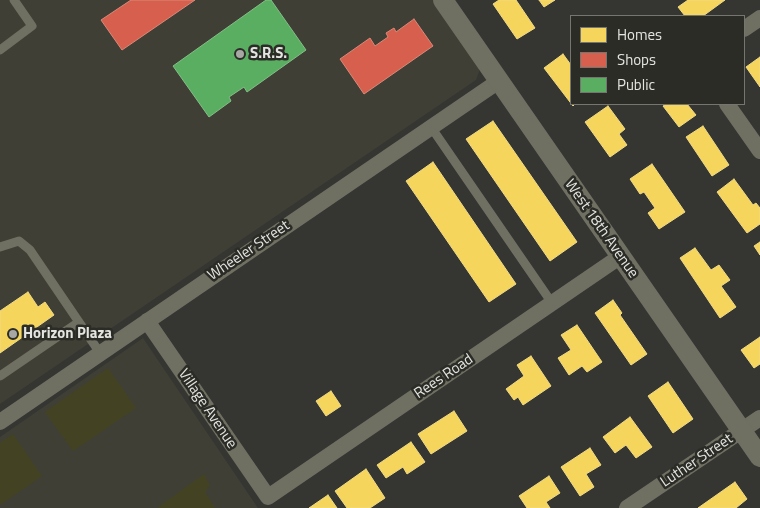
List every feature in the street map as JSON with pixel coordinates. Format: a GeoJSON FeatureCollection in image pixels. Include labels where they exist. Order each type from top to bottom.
{"type":"FeatureCollection","features":[{"type":"Feature","properties":{"kind":"street","name":"West 18th Avenue"},"geometry":{"type":"LineString","coordinates":[[443,0],[760,457]]}},
{"type":"Feature","properties":{"kind":"street"},"geometry":{"type":"LineString","coordinates":[[745,29],[760,18]]}},
{"type":"Feature","properties":{"kind":"street","name":"Wheeler Street"},"geometry":{"type":"LineString","coordinates":[[0,422],[499,81]]}},
{"type":"Feature","properties":{"kind":"street"},"geometry":{"type":"LineString","coordinates":[[728,105],[760,151]]}},
{"type":"Feature","properties":{"kind":"street","name":"Rees Road"},"geometry":{"type":"LineString","coordinates":[[268,497],[621,256]]}},
{"type":"Feature","properties":{"kind":"street","name":"Village Avenue"},"geometry":{"type":"LineString","coordinates":[[147,321],[268,497]]}},
{"type":"Feature","properties":{"kind":"street","name":"Luther Street"},"geometry":{"type":"LineString","coordinates":[[627,508],[760,418]]}},
{"type":"Feature","properties":{"kind":"lane"},"geometry":{"type":"LineString","coordinates":[[0,50],[32,26],[14,0]]}},
{"type":"Feature","properties":{"kind":"lane"},"geometry":{"type":"LineString","coordinates":[[431,127],[552,303]]}},
{"type":"Feature","properties":{"kind":"lane"},"geometry":{"type":"LineString","coordinates":[[0,246],[19,241],[30,250],[100,354]]}},
{"type":"Feature","properties":{"kind":"lane"},"geometry":{"type":"LineString","coordinates":[[0,376],[79,322]]}},
{"type":"Feature","properties":{"kind":"shaded area"},"geometry":{"type":"Polygon","coordinates":[[[0,0],[434,0],[479,68],[479,72],[476,80],[0,404],[0,0]]]}},
{"type":"Feature","properties":{"kind":"shaded area"},"geometry":{"type":"Polygon","coordinates":[[[143,338],[258,508],[0,508],[0,437],[143,338]]]}},
{"type":"Feature","properties":{"kind":"shaded area"},"geometry":{"type":"Polygon","coordinates":[[[108,368],[136,408],[73,451],[45,412],[108,368]]]}},
{"type":"Feature","properties":{"kind":"shaded area"},"geometry":{"type":"Polygon","coordinates":[[[13,434],[42,476],[0,505],[0,443],[13,434]]]}},
{"type":"Feature","properties":{"kind":"shaded area"},"geometry":{"type":"Polygon","coordinates":[[[204,474],[210,485],[205,492],[215,508],[157,508],[204,474]]]}},
{"type":"Feature","properties":{"kind":"building: Homes"},"geometry":{"type":"Polygon","coordinates":[[[499,0],[516,0],[535,28],[517,39],[493,4],[499,0]]]}},
{"type":"Feature","properties":{"kind":"building: Homes"},"geometry":{"type":"Polygon","coordinates":[[[539,0],[555,0],[544,7],[539,0]]]}},
{"type":"Feature","properties":{"kind":"building: Homes"},"geometry":{"type":"Polygon","coordinates":[[[688,0],[725,0],[704,15],[684,15],[678,7],[688,0]]]}},
{"type":"Feature","properties":{"kind":"building: Homes"},"geometry":{"type":"Polygon","coordinates":[[[563,54],[570,64],[570,102],[544,68],[563,54]]]}},
{"type":"Feature","properties":{"kind":"building: Homes"},"geometry":{"type":"Polygon","coordinates":[[[760,57],[760,87],[746,67],[760,57]]]}},
{"type":"Feature","properties":{"kind":"building: Homes"},"geometry":{"type":"Polygon","coordinates":[[[688,105],[696,115],[679,127],[663,106],[688,105]]]}},
{"type":"Feature","properties":{"kind":"building: Homes"},"geometry":{"type":"Polygon","coordinates":[[[608,106],[625,129],[619,134],[627,145],[610,157],[585,122],[608,106]]]}},
{"type":"Feature","properties":{"kind":"building: Homes"},"geometry":{"type":"Polygon","coordinates":[[[493,121],[577,242],[550,261],[466,139],[493,121]]]}},
{"type":"Feature","properties":{"kind":"building: Homes"},"geometry":{"type":"Polygon","coordinates":[[[703,126],[729,165],[712,176],[686,137],[703,126]]]}},
{"type":"Feature","properties":{"kind":"building: Homes"},"geometry":{"type":"Polygon","coordinates":[[[433,162],[516,284],[489,302],[406,181],[433,162]]]}},
{"type":"Feature","properties":{"kind":"building: Homes"},"geometry":{"type":"Polygon","coordinates":[[[652,164],[685,212],[659,229],[648,213],[655,208],[644,192],[640,194],[630,179],[652,164]]]}},
{"type":"Feature","properties":{"kind":"building: Homes"},"geometry":{"type":"Polygon","coordinates":[[[734,179],[753,205],[756,203],[760,208],[760,224],[747,233],[717,192],[734,179]]]}},
{"type":"Feature","properties":{"kind":"building: Homes"},"geometry":{"type":"Polygon","coordinates":[[[760,242],[760,255],[754,246],[760,242]]]}},
{"type":"Feature","properties":{"kind":"building: Homes"},"geometry":{"type":"Polygon","coordinates":[[[695,248],[711,270],[719,265],[730,280],[721,286],[736,307],[720,318],[680,258],[695,248]]]}},
{"type":"Feature","properties":{"kind":"building: Homes","name":"Horizon Plaza"},"geometry":{"type":"Polygon","coordinates":[[[28,292],[38,307],[45,302],[54,315],[0,353],[0,311],[28,292]]]}},
{"type":"Feature","properties":{"kind":"building: Homes"},"geometry":{"type":"Polygon","coordinates":[[[613,300],[622,313],[620,315],[647,354],[631,365],[595,313],[613,300]]]}},
{"type":"Feature","properties":{"kind":"building: Homes"},"geometry":{"type":"Polygon","coordinates":[[[577,325],[602,362],[587,372],[582,366],[569,375],[558,358],[571,350],[561,335],[577,325]]]}},
{"type":"Feature","properties":{"kind":"building: Homes"},"geometry":{"type":"Polygon","coordinates":[[[760,337],[760,364],[754,368],[741,350],[760,337]]]}},
{"type":"Feature","properties":{"kind":"building: Homes"},"geometry":{"type":"Polygon","coordinates":[[[531,356],[551,386],[523,405],[518,397],[514,400],[506,389],[524,376],[517,365],[531,356]]]}},
{"type":"Feature","properties":{"kind":"building: Homes"},"geometry":{"type":"Polygon","coordinates":[[[668,382],[693,419],[673,433],[648,396],[668,382]]]}},
{"type":"Feature","properties":{"kind":"building: Homes"},"geometry":{"type":"Polygon","coordinates":[[[331,391],[341,406],[326,416],[316,401],[331,391]]]}},
{"type":"Feature","properties":{"kind":"building: Homes"},"geometry":{"type":"Polygon","coordinates":[[[454,411],[467,431],[431,454],[418,434],[454,411]]]}},
{"type":"Feature","properties":{"kind":"building: Homes"},"geometry":{"type":"Polygon","coordinates":[[[630,417],[652,447],[636,458],[626,445],[615,453],[603,437],[630,417]]]}},
{"type":"Feature","properties":{"kind":"building: Homes"},"geometry":{"type":"Polygon","coordinates":[[[411,442],[425,462],[407,474],[403,467],[386,478],[377,465],[411,442]]]}},
{"type":"Feature","properties":{"kind":"building: Homes"},"geometry":{"type":"Polygon","coordinates":[[[590,448],[601,465],[586,474],[594,487],[580,496],[561,467],[590,448]]]}},
{"type":"Feature","properties":{"kind":"building: Homes"},"geometry":{"type":"Polygon","coordinates":[[[366,469],[385,498],[370,508],[347,508],[335,491],[366,469]]]}},
{"type":"Feature","properties":{"kind":"building: Homes"},"geometry":{"type":"Polygon","coordinates":[[[549,476],[560,493],[546,502],[550,508],[527,508],[519,496],[549,476]]]}},
{"type":"Feature","properties":{"kind":"building: Homes"},"geometry":{"type":"Polygon","coordinates":[[[735,482],[747,499],[736,508],[698,508],[735,482]]]}},
{"type":"Feature","properties":{"kind":"building: Homes"},"geometry":{"type":"Polygon","coordinates":[[[328,495],[337,508],[309,508],[328,495]]]}},
{"type":"Feature","properties":{"kind":"building: Shops"},"geometry":{"type":"Polygon","coordinates":[[[131,0],[195,0],[122,50],[101,20],[131,0]]]}},
{"type":"Feature","properties":{"kind":"building: Shops"},"geometry":{"type":"Polygon","coordinates":[[[414,19],[433,46],[364,94],[340,59],[370,38],[375,46],[388,37],[386,33],[394,28],[396,32],[414,19]]]}},
{"type":"Feature","properties":{"kind":"building: Public"},"geometry":{"type":"Polygon","coordinates":[[[266,0],[271,0],[306,50],[247,92],[244,87],[229,97],[231,101],[209,117],[173,66],[266,0]]]}},
{"type":"Feature","properties":{"kind":"place","name":"S.R.S."},"geometry":{"type":"Point","coordinates":[240,54]}},
{"type":"Feature","properties":{"kind":"place","name":"Horizon Plaza"},"geometry":{"type":"Point","coordinates":[13,334]}}]}
